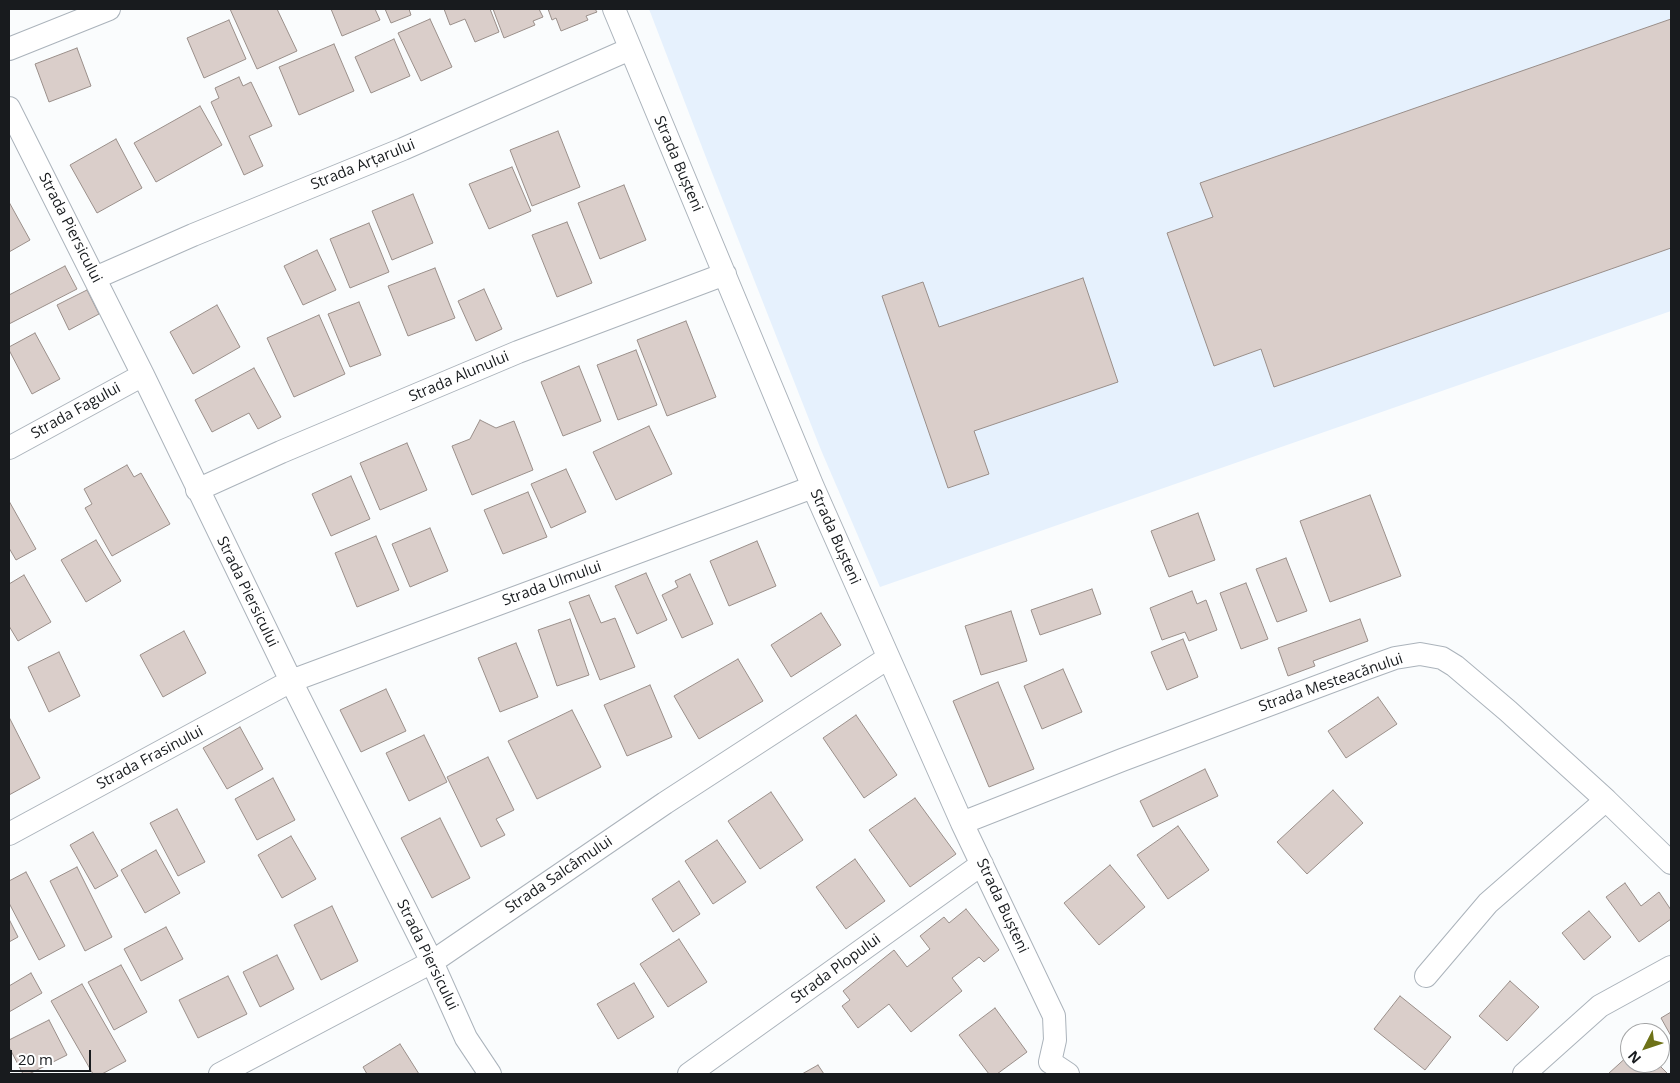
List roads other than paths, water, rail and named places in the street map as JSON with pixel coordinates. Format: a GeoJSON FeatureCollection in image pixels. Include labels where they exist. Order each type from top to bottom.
{"type":"FeatureCollection","features":[{"type":"Feature","properties":{"kind":"street"},"geometry":{"type":"LineString","coordinates":[[9,48],[109,9]]}},
{"type":"Feature","properties":{"kind":"street","name":"Strada Bușteni"},"geometry":{"type":"LineString","coordinates":[[614,9],[812,487],[962,823],[1054,1016],[1055,1040],[1051,1070]]}},
{"type":"Feature","properties":{"kind":"street","name":"Strada Arțarului"},"geometry":{"type":"LineString","coordinates":[[95,278],[193,235],[404,149],[630,50]]}},
{"type":"Feature","properties":{"kind":"street","name":"Strada Piersicului"},"geometry":{"type":"LineString","coordinates":[[9,108],[143,375],[291,682],[432,962],[466,1038],[490,1074]]}},
{"type":"Feature","properties":{"kind":"street","name":"Strada Alunului"},"geometry":{"type":"LineString","coordinates":[[197,490],[281,452],[518,352],[725,274]]}},
{"type":"Feature","properties":{"kind":"street","name":"Strada Fagului"},"geometry":{"type":"LineString","coordinates":[[9,448],[143,375]]}},
{"type":"Feature","properties":{"kind":"street","name":"Strada Ulmului"},"geometry":{"type":"LineString","coordinates":[[291,682],[812,487]]}},
{"type":"Feature","properties":{"kind":"street","name":"Strada Mesteacănului"},"geometry":{"type":"LineString","coordinates":[[962,823],[1122,760],[1359,671],[1395,658],[1420,654],[1442,658],[1455,666],[1508,710],[1671,863]]}},
{"type":"Feature","properties":{"kind":"street","name":"Strada Salcâmului"},"geometry":{"type":"LineString","coordinates":[[220,1074],[432,962],[665,803],[888,658]]}},
{"type":"Feature","properties":{"kind":"street","name":"Strada Frasinului"},"geometry":{"type":"LineString","coordinates":[[9,834],[291,682]]}},
{"type":"Feature","properties":{"kind":"street"},"geometry":{"type":"LineString","coordinates":[[1426,976],[1488,903],[1606,800]]}},
{"type":"Feature","properties":{"kind":"street","name":"Strada Plopului"},"geometry":{"type":"LineString","coordinates":[[689,1074],[982,864]]}},
{"type":"Feature","properties":{"kind":"street"},"geometry":{"type":"LineString","coordinates":[[1524,1074],[1600,1006],[1671,967]]}}]}
